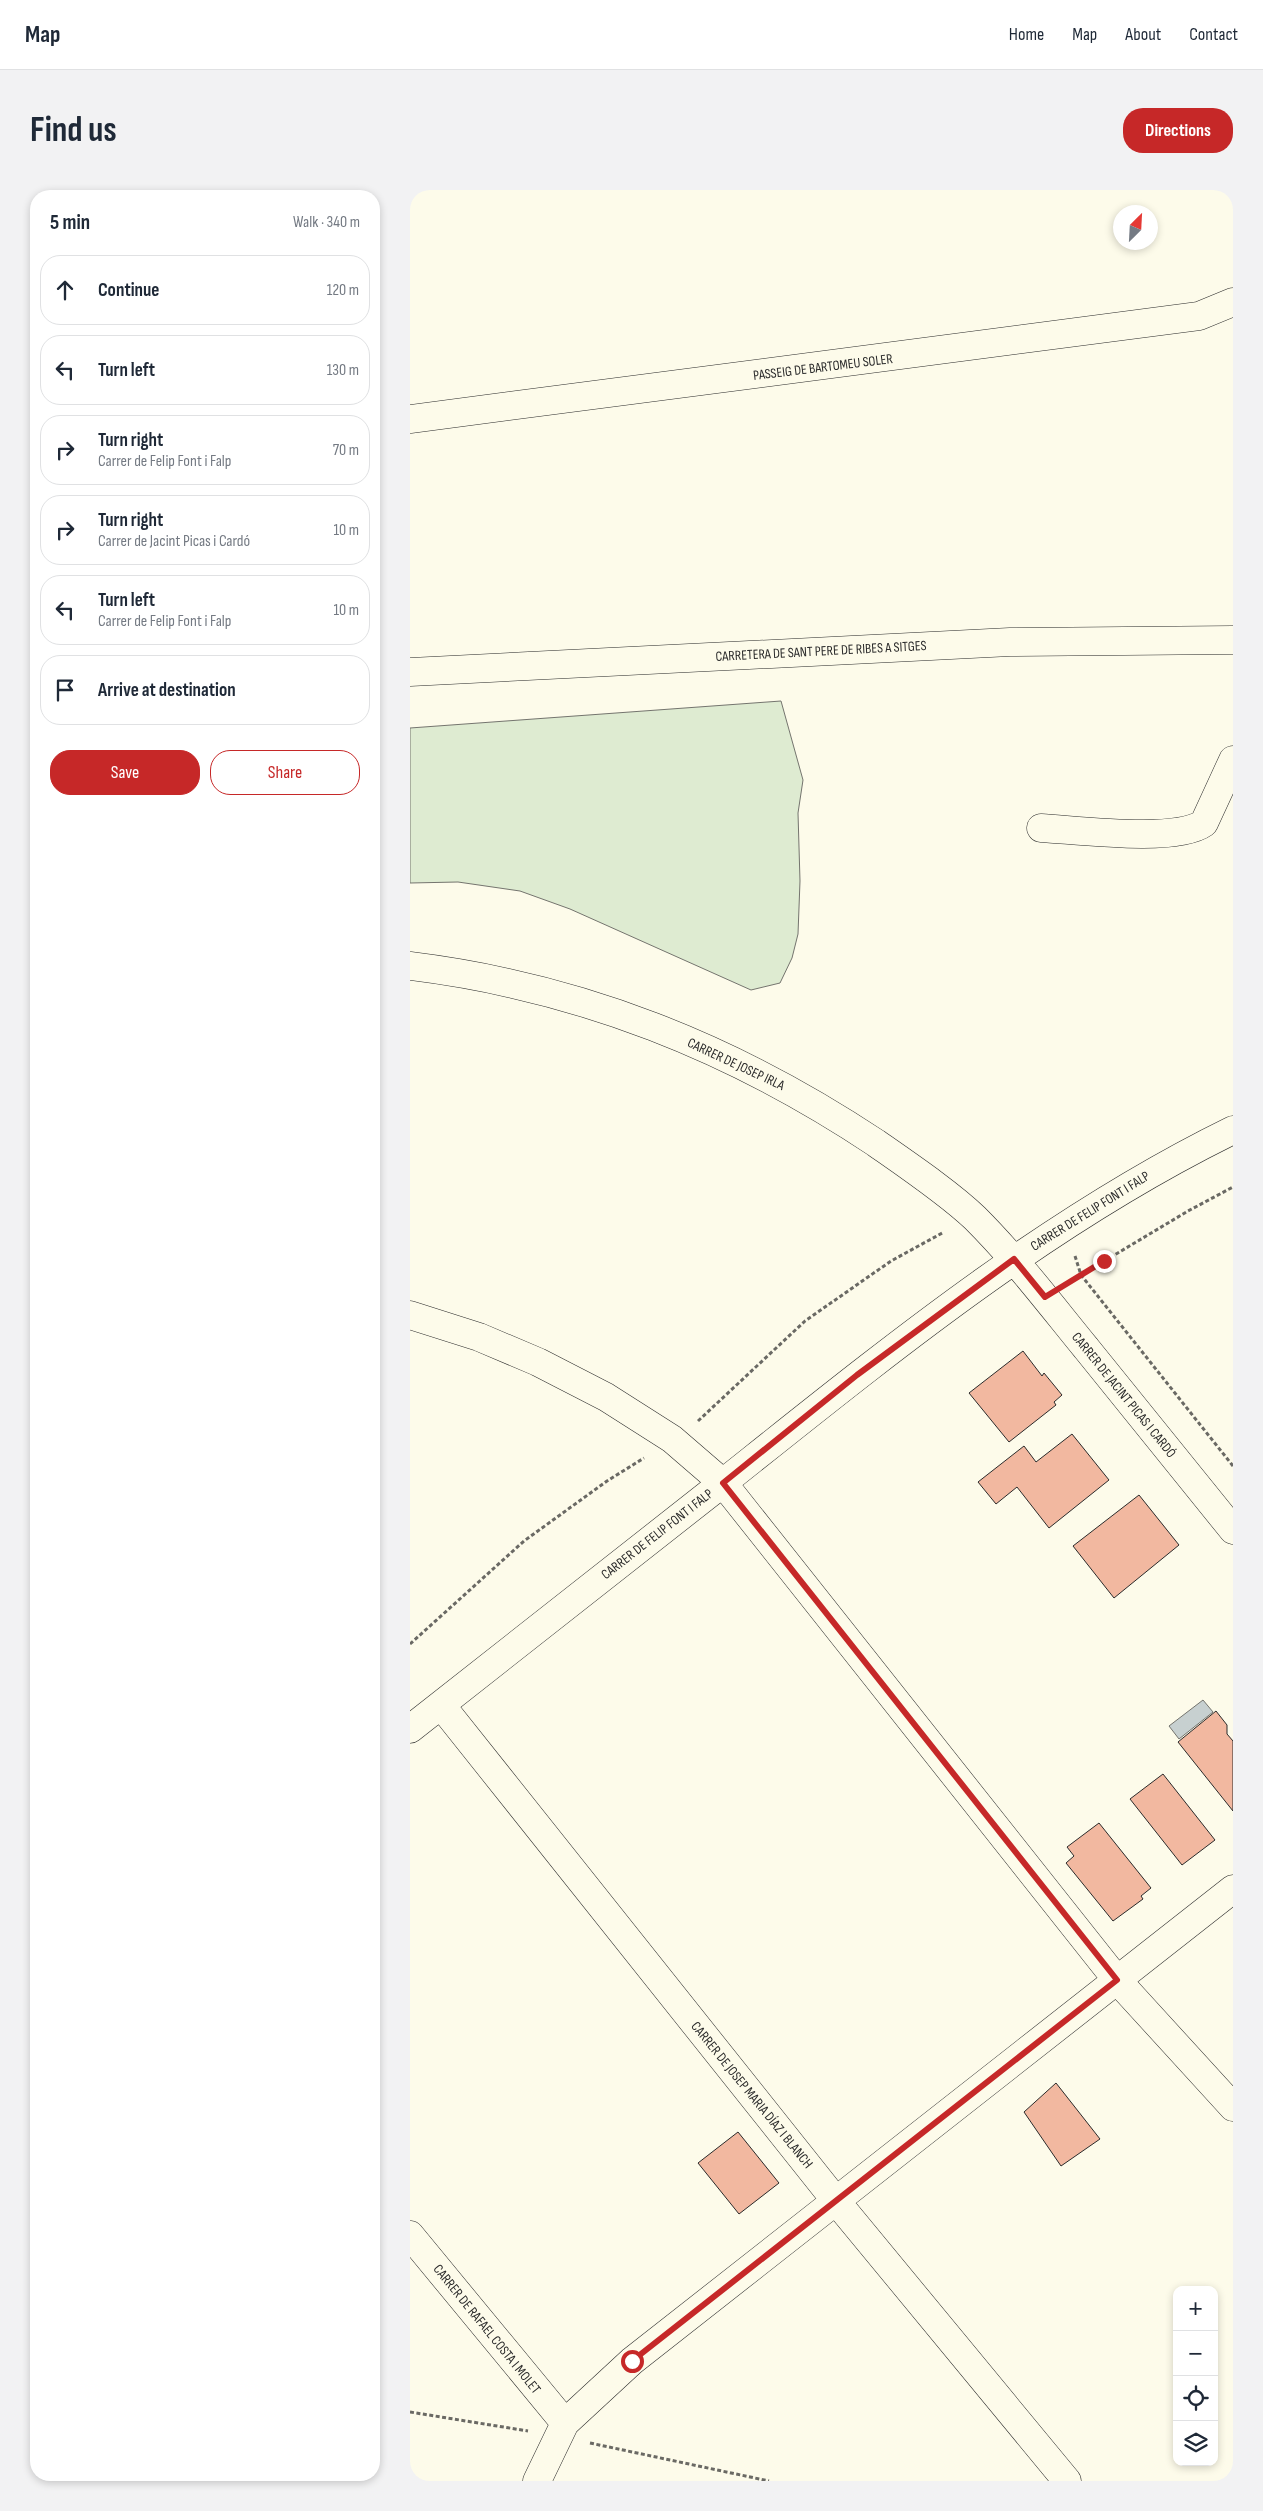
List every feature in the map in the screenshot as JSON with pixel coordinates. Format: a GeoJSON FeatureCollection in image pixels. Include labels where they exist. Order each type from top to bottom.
{"type":"FeatureCollection","features":[{"type":"Feature","properties":{"kind":"street","name":"PASSEIG DE BARTOMEU SOLER"},"geometry":{"type":"LineString","coordinates":[[410,419],[1199,316],[1233,302]]}},
{"type":"Feature","properties":{"kind":"street","name":"CARRETERA DE SANT PERE DE RIBES A SITGES"},"geometry":{"type":"LineString","coordinates":[[410,672],[1010,642],[1233,640]]}},
{"type":"Feature","properties":{"kind":"street"},"geometry":{"type":"LineString","coordinates":[[1042,828],[1162,834],[1196,828],[1204,823],[1224,803],[1233,760]]}},
{"type":"Feature","properties":{"kind":"street","name":"CARRER DE JOSEP IRLA"},"geometry":{"type":"LineString","coordinates":[[410,966],[476,975],[530,987],[632,1018],[721,1054],[810,1100],[897,1158],[973,1216],[1014,1259]]}},
{"type":"Feature","properties":{"kind":"street","name":"CARRER DE FELIP FONT I FALP"},"geometry":{"type":"LineString","coordinates":[[410,1729],[857,1375],[1014,1259],[1065,1224],[1177,1157],[1233,1130]]}},
{"type":"Feature","properties":{"kind":"street","name":"CARRER DE JACINT PICAS I CARDÓ"},"geometry":{"type":"LineString","coordinates":[[1014,1259],[1233,1530]]}},
{"type":"Feature","properties":{"kind":"street"},"geometry":{"type":"LineString","coordinates":[[410,1315],[479,1338],[538,1362],[606,1397],[672,1439],[723,1483],[1117,1980],[1233,2107]]}},
{"type":"Feature","properties":{"kind":"street","name":"CARRER DE JOSEP MARIA DÍAZ I BLANCH"},"geometry":{"type":"LineString","coordinates":[[441,1705],[836,2201],[1067,2481]]}},
{"type":"Feature","properties":{"kind":"street"},"geometry":{"type":"LineString","coordinates":[[536,2481],[564,2423],[632,2361],[1233,1889]]}},
{"type":"Feature","properties":{"kind":"street","name":"CARRER DE RAFAEL COSTA I MOLET"},"geometry":{"type":"LineString","coordinates":[[410,2234],[564,2423]]}},
{"type":"Feature","properties":{"kind":"path"},"geometry":{"type":"LineString","coordinates":[[1045,1297],[1188,1211],[1233,1187]]}},
{"type":"Feature","properties":{"kind":"path"},"geometry":{"type":"LineString","coordinates":[[1065,1224],[1081,1275],[1233,1466]]}},
{"type":"Feature","properties":{"kind":"green space"},"geometry":{"type":"Polygon","coordinates":[[[781,701],[803,780],[798,813],[800,881],[798,934],[792,958],[780,983],[751,990],[570,909],[520,891],[458,882],[410,883],[410,728],[781,701]]]}},
{"type":"Feature","properties":{"kind":"shaded area"},"geometry":{"type":"Polygon","coordinates":[[[1203,1700],[1213,1712],[1179,1739],[1169,1726],[1203,1700]]]}},
{"type":"Feature","properties":{"kind":"building"},"geometry":{"type":"Polygon","coordinates":[[[1023,1351],[1042,1376],[1044,1373],[1062,1395],[1054,1402],[1056,1405],[1009,1442],[969,1393],[1023,1351]]]}},
{"type":"Feature","properties":{"kind":"building"},"geometry":{"type":"Polygon","coordinates":[[[1072,1434],[1109,1480],[1049,1528],[1017,1487],[996,1504],[978,1482],[1024,1446],[1036,1462],[1072,1434]]]}},
{"type":"Feature","properties":{"kind":"building"},"geometry":{"type":"Polygon","coordinates":[[[1139,1495],[1179,1545],[1114,1598],[1073,1546],[1139,1495]]]}},
{"type":"Feature","properties":{"kind":"building"},"geometry":{"type":"Polygon","coordinates":[[[1216,1711],[1227,1725],[1227,1734],[1233,1741],[1233,1811],[1178,1742],[1216,1711]]]}},
{"type":"Feature","properties":{"kind":"building"},"geometry":{"type":"Polygon","coordinates":[[[1163,1774],[1215,1840],[1182,1865],[1130,1799],[1163,1774]]]}},
{"type":"Feature","properties":{"kind":"building"},"geometry":{"type":"Polygon","coordinates":[[[1099,1823],[1151,1888],[1141,1896],[1143,1899],[1113,1921],[1066,1863],[1074,1856],[1067,1847],[1099,1823]]]}},
{"type":"Feature","properties":{"kind":"building"},"geometry":{"type":"Polygon","coordinates":[[[1056,2083],[1100,2139],[1061,2166],[1024,2112],[1056,2083]]]}},
{"type":"Feature","properties":{"kind":"building"},"geometry":{"type":"Polygon","coordinates":[[[738,2132],[779,2183],[739,2214],[698,2163],[738,2132]]]}},
{"type":"Feature","properties":{"kind":"route"},"geometry":{"type":"LineString","coordinates":[[632,2361],[1117,1980],[723,1483],[857,1375],[1014,1259],[1045,1297],[1104,1261]]}}]}
